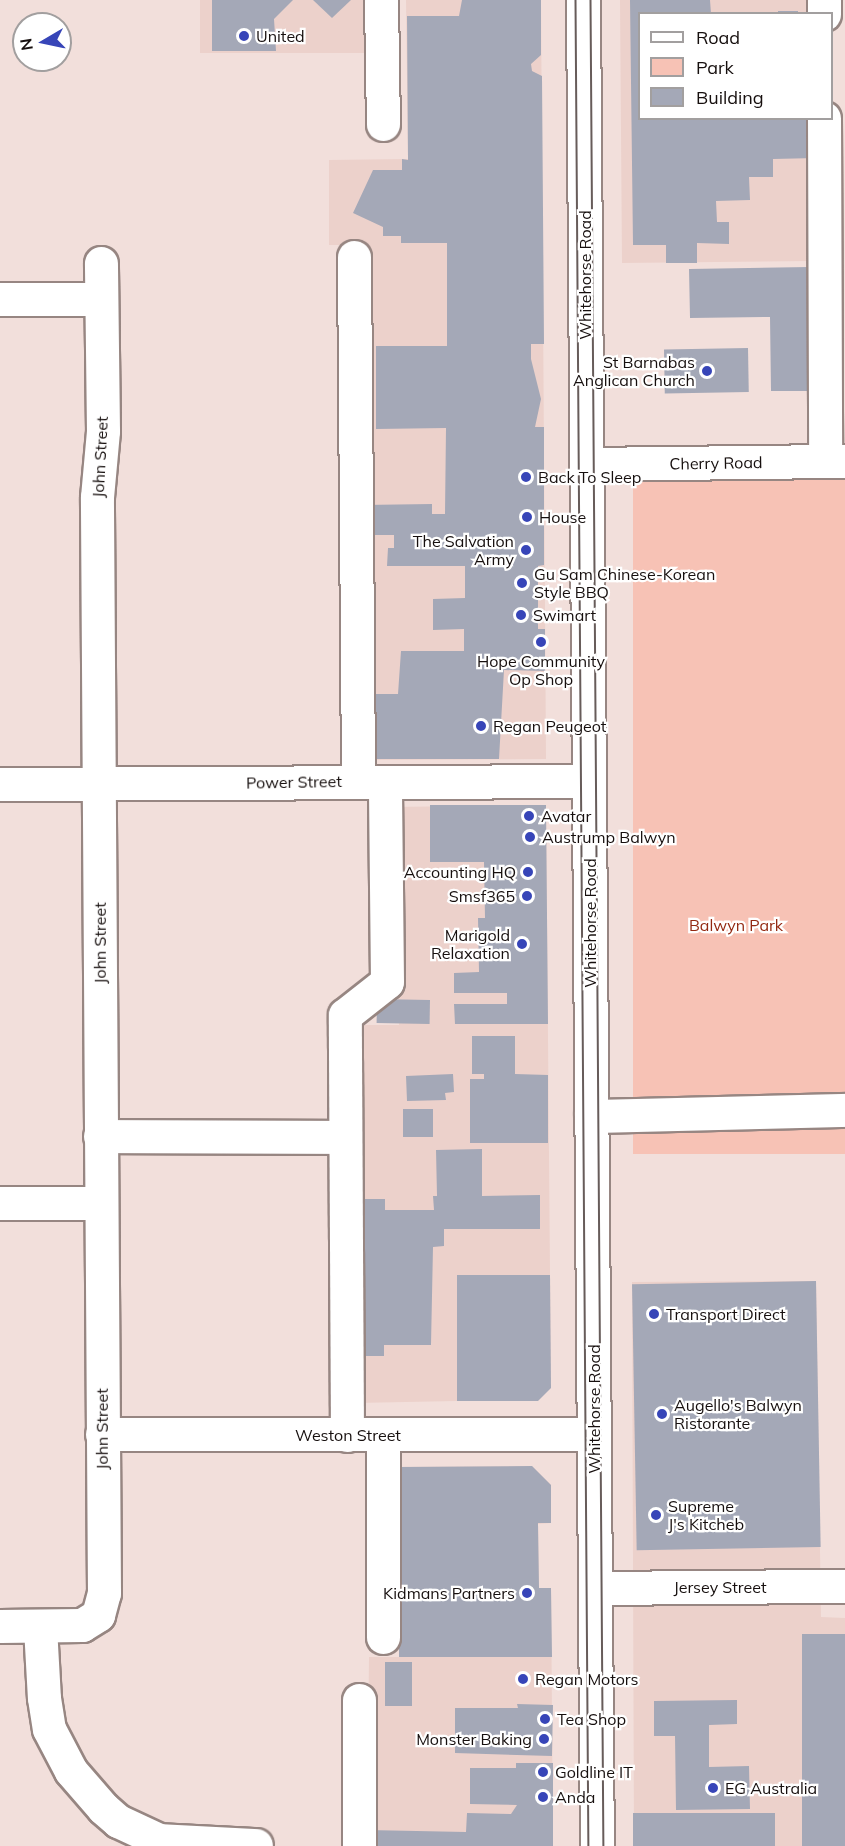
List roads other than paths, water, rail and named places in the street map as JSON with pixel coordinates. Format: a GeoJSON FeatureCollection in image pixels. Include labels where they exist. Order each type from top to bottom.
{"type":"FeatureCollection","features":[{"type":"Feature","properties":{"kind":"street"},"geometry":{"type":"LineString","coordinates":[[381,0],[383,124]]}},
{"type":"Feature","properties":{"kind":"street","name":"Whitehorse Road"},"geometry":{"type":"LineString","coordinates":[[583,0],[597,1846]]}},
{"type":"Feature","properties":{"kind":"street"},"geometry":{"type":"LineString","coordinates":[[824,120],[835,461]]}},
{"type":"Feature","properties":{"kind":"street"},"geometry":{"type":"LineString","coordinates":[[347,1435],[345,1015],[387,982],[371,782],[354,257]]}},
{"type":"Feature","properties":{"kind":"street","name":"John Street"},"geometry":{"type":"LineString","coordinates":[[40,1627],[74,1626],[93,1620],[101,1610],[104,1593],[98,497],[103,431],[101,263]]}},
{"type":"Feature","properties":{"kind":"street"},"geometry":{"type":"LineString","coordinates":[[0,298],[101,298]]}},
{"type":"Feature","properties":{"kind":"street","name":"Cherry Road"},"geometry":{"type":"LineString","coordinates":[[587,464],[835,461]]}},
{"type":"Feature","properties":{"kind":"street","name":"Power Street"},"geometry":{"type":"LineString","coordinates":[[0,784],[589,782]]}},
{"type":"Feature","properties":{"kind":"street"},"geometry":{"type":"LineString","coordinates":[[591,1116],[845,1110]]}},
{"type":"Feature","properties":{"kind":"street"},"geometry":{"type":"LineString","coordinates":[[100,1136],[345,1137]]}},
{"type":"Feature","properties":{"kind":"street"},"geometry":{"type":"LineString","coordinates":[[0,1203],[101,1203]]}},
{"type":"Feature","properties":{"kind":"street","name":"Weston Street"},"geometry":{"type":"LineString","coordinates":[[102,1434],[594,1434]]}},
{"type":"Feature","properties":{"kind":"street"},"geometry":{"type":"LineString","coordinates":[[383,1435],[383,1637]]}},
{"type":"Feature","properties":{"kind":"street","name":"Jersey Street"},"geometry":{"type":"LineString","coordinates":[[595,1588],[845,1586]]}},
{"type":"Feature","properties":{"kind":"street"},"geometry":{"type":"LineString","coordinates":[[0,1626],[40,1627],[44,1705],[50,1729],[71,1771],[103,1808],[118,1821],[159,1840],[256,1845]]}},
{"type":"Feature","properties":{"kind":"street"},"geometry":{"type":"LineString","coordinates":[[359,1700],[359,1846]]}},
{"type":"Feature","properties":{"kind":"tram line"},"geometry":{"type":"LineString","coordinates":[[576,0],[589,1846]]}},
{"type":"Feature","properties":{"kind":"tram line"},"geometry":{"type":"LineString","coordinates":[[591,0],[604,1846]]}},
{"type":"Feature","properties":{"kind":"place","name":"United"},"geometry":{"type":"Point","coordinates":[244,36]}},
{"type":"Feature","properties":{"kind":"place","name":"St Barnabas Anglican Church"},"geometry":{"type":"Point","coordinates":[707,371]}},
{"type":"Feature","properties":{"kind":"place","name":"Back To Sleep"},"geometry":{"type":"Point","coordinates":[526,477]}},
{"type":"Feature","properties":{"kind":"place","name":"House"},"geometry":{"type":"Point","coordinates":[527,517]}},
{"type":"Feature","properties":{"kind":"place","name":"The Salvation Army"},"geometry":{"type":"Point","coordinates":[526,550]}},
{"type":"Feature","properties":{"kind":"place","name":"Gu Sam Chinese-Korean Style BBQ"},"geometry":{"type":"Point","coordinates":[522,583]}},
{"type":"Feature","properties":{"kind":"place","name":"Swimart"},"geometry":{"type":"Point","coordinates":[521,615]}},
{"type":"Feature","properties":{"kind":"place","name":"Hope Community Op Shop"},"geometry":{"type":"Point","coordinates":[541,642]}},
{"type":"Feature","properties":{"kind":"place","name":"Regan Peugeot"},"geometry":{"type":"Point","coordinates":[481,726]}},
{"type":"Feature","properties":{"kind":"place","name":"Avatar"},"geometry":{"type":"Point","coordinates":[529,816]}},
{"type":"Feature","properties":{"kind":"place","name":"Austrump Balwyn"},"geometry":{"type":"Point","coordinates":[530,837]}},
{"type":"Feature","properties":{"kind":"place","name":"Accounting HQ"},"geometry":{"type":"Point","coordinates":[528,872]}},
{"type":"Feature","properties":{"kind":"place","name":"Smsf365"},"geometry":{"type":"Point","coordinates":[527,896]}},
{"type":"Feature","properties":{"kind":"place","name":"Marigold Relaxation"},"geometry":{"type":"Point","coordinates":[522,944]}},
{"type":"Feature","properties":{"kind":"place","name":"Transport Direct"},"geometry":{"type":"Point","coordinates":[654,1314]}},
{"type":"Feature","properties":{"kind":"place","name":"Augello's Balwyn Ristorante"},"geometry":{"type":"Point","coordinates":[662,1414]}},
{"type":"Feature","properties":{"kind":"place","name":"Supreme J's Kitcheb"},"geometry":{"type":"Point","coordinates":[656,1515]}},
{"type":"Feature","properties":{"kind":"place","name":"Kidmans Partners"},"geometry":{"type":"Point","coordinates":[527,1593]}},
{"type":"Feature","properties":{"kind":"place","name":"Regan Motors"},"geometry":{"type":"Point","coordinates":[523,1679]}},
{"type":"Feature","properties":{"kind":"place","name":"Tea Shop"},"geometry":{"type":"Point","coordinates":[545,1719]}},
{"type":"Feature","properties":{"kind":"place","name":"Monster Baking"},"geometry":{"type":"Point","coordinates":[544,1739]}},
{"type":"Feature","properties":{"kind":"place","name":"Goldline IT"},"geometry":{"type":"Point","coordinates":[543,1772]}},
{"type":"Feature","properties":{"kind":"place","name":"EG Australia"},"geometry":{"type":"Point","coordinates":[713,1788]}},
{"type":"Feature","properties":{"kind":"place","name":"Anda"},"geometry":{"type":"Point","coordinates":[543,1797]}},
{"type":"Feature","properties":{"kind":"park label","name":"Balwyn Park"},"geometry":{"type":"Point","coordinates":[736,925]}}]}
